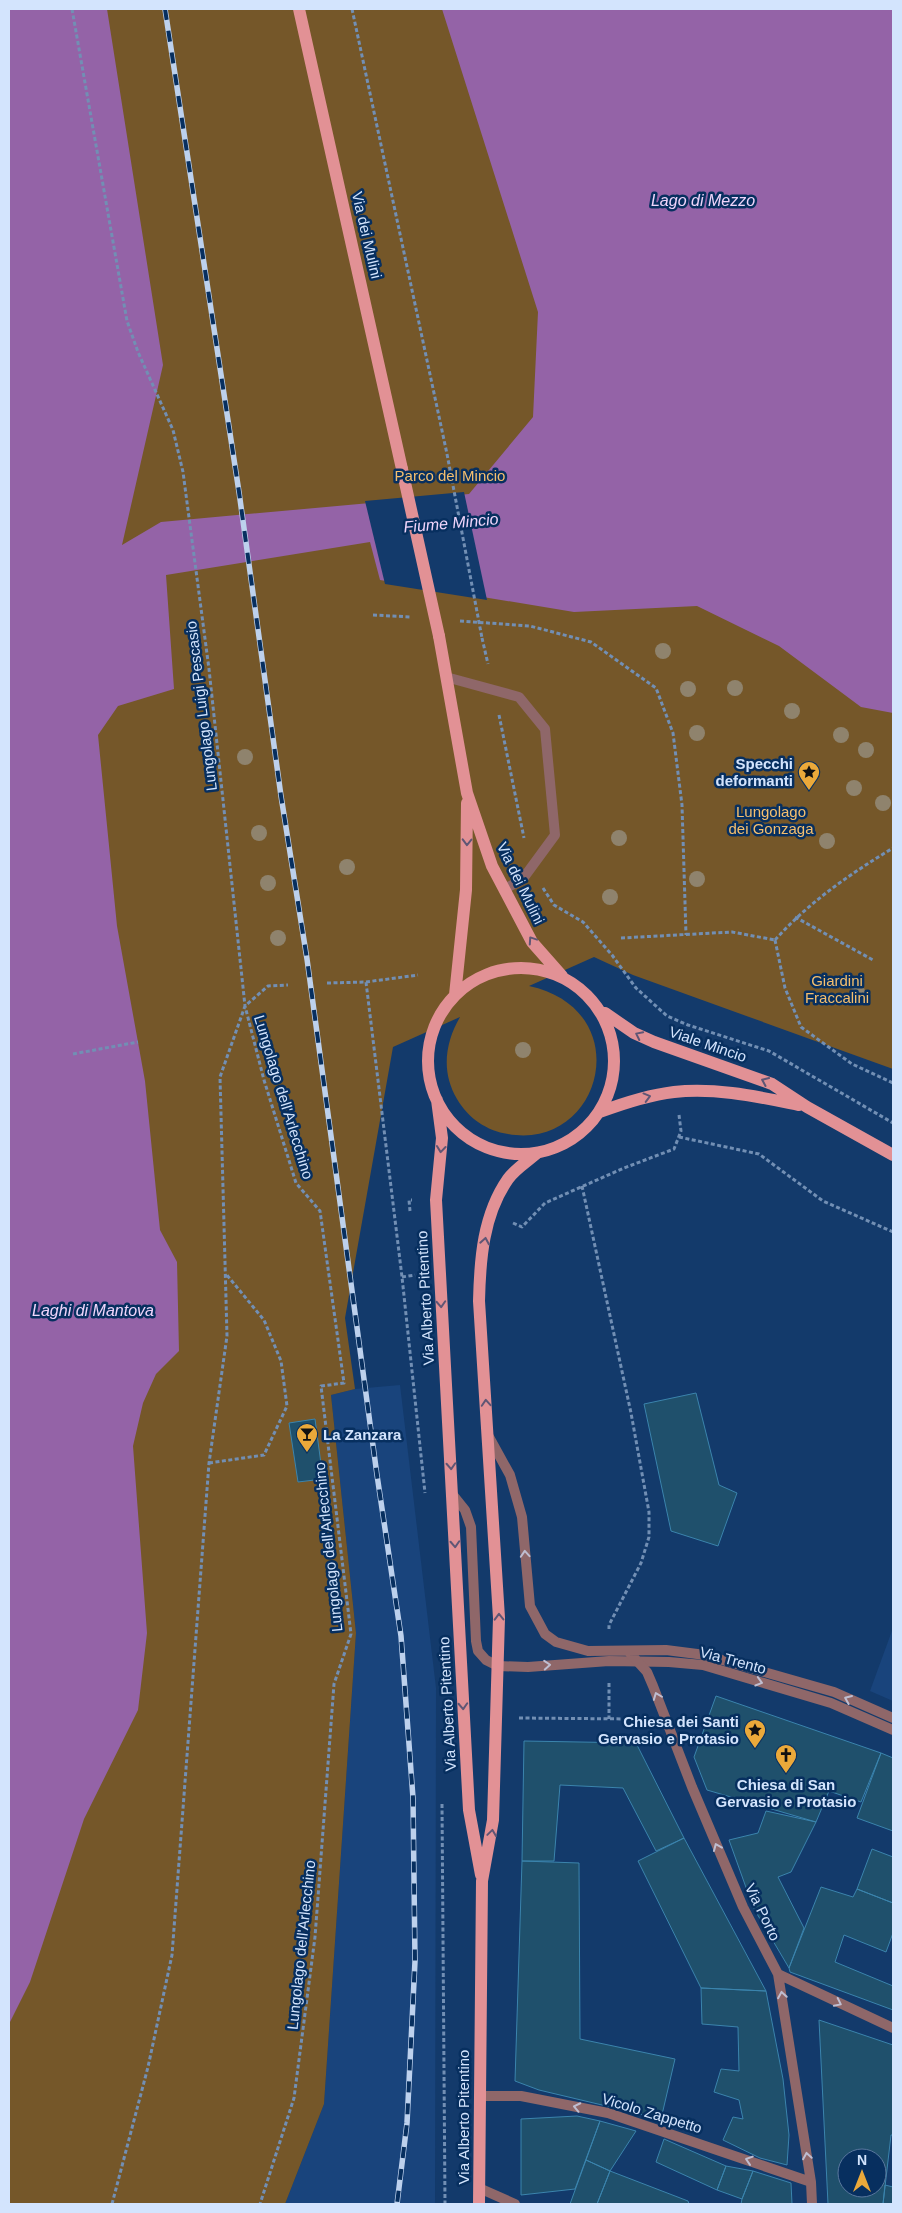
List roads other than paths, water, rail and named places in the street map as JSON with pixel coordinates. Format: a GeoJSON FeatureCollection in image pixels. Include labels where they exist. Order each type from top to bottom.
{"type":"FeatureCollection","features":[{"type":"Feature","properties":{"kind":"main road","name":"Via dei Mulini"},"geometry":{"type":"LineString","coordinates":[[299,9],[438,636],[467,793],[492,866],[532,942],[563,977]]}},
{"type":"Feature","properties":{"kind":"main road","name":"Via dei Mulini"},"geometry":{"type":"LineString","coordinates":[[455,995],[466,890],[467,793]]}},
{"type":"Feature","properties":{"kind":"main road","name":"Via dei Mulini"},"geometry":{"type":"LineString","coordinates":[[510,968],[536,968],[563,977],[578,986],[601,1010],[608,1024],[615,1052],[614,1075],[600,1112],[584,1131],[554,1149],[521,1154],[504,1153],[483,1146],[472,1140],[448,1119],[437,1100],[430,1079],[428,1053],[432,1031],[443,1010],[455,995],[468,984],[493,972],[510,968]]}},
{"type":"Feature","properties":{"kind":"main road","name":"Viale Mincio"},"geometry":{"type":"LineString","coordinates":[[601,1010],[634,1033],[681,1052],[772,1084],[807,1107],[893,1155]]}},
{"type":"Feature","properties":{"kind":"main road","name":"Viale Mincio"},"geometry":{"type":"LineString","coordinates":[[600,1112],[654,1095],[692,1091],[740,1095],[807,1107]]}},
{"type":"Feature","properties":{"kind":"main road","name":"Via Alberto Pitentino"},"geometry":{"type":"LineString","coordinates":[[437,1100],[442,1138],[436,1200],[469,1810],[482,1881]]}},
{"type":"Feature","properties":{"kind":"main road","name":"Via Alberto Pitentino"},"geometry":{"type":"LineString","coordinates":[[479,2204],[482,1881],[493,1820],[500,1618],[479,1301],[480,1267],[490,1212],[509,1177],[537,1153]]}},
{"type":"Feature","properties":{"kind":"street"},"geometry":{"type":"LineString","coordinates":[[446,677],[519,697],[545,729],[555,835],[522,880],[504,889]]}},
{"type":"Feature","properties":{"kind":"street","name":"Via Alberto Pitentino"},"geometry":{"type":"LineString","coordinates":[[488,1436],[510,1475],[519,1504],[522,1517],[530,1606],[545,1634]]}},
{"type":"Feature","properties":{"kind":"street","name":"Via Alberto Pitentino"},"geometry":{"type":"LineString","coordinates":[[453,1495],[464,1510],[471,1527],[478,1651],[486,1660],[498,1666]]}},
{"type":"Feature","properties":{"kind":"street","name":"Via Trento"},"geometry":{"type":"LineString","coordinates":[[545,1634],[556,1642],[570,1648],[638,1663],[669,1662],[703,1666],[830,1703],[893,1730]]}},
{"type":"Feature","properties":{"kind":"street","name":"Via Trento"},"geometry":{"type":"LineString","coordinates":[[498,1666],[528,1667],[609,1656],[628,1651],[666,1650],[705,1655],[834,1692],[893,1718]]}},
{"type":"Feature","properties":{"kind":"street","name":"Via Porto"},"geometry":{"type":"LineString","coordinates":[[628,1651],[646,1672],[653,1686],[692,1787],[743,1907],[778,1974],[812,2182],[812,2204]]}},
{"type":"Feature","properties":{"kind":"street"},"geometry":{"type":"LineString","coordinates":[[778,1974],[893,2028]]}},
{"type":"Feature","properties":{"kind":"street","name":"Vicolo Zappetto"},"geometry":{"type":"LineString","coordinates":[[479,2096],[521,2096],[608,2113],[812,2182]]}},
{"type":"Feature","properties":{"kind":"street"},"geometry":{"type":"LineString","coordinates":[[479,2188],[515,2204]]}},
{"type":"Feature","properties":{"kind":"water"},"geometry":{"type":"Polygon","coordinates":[[[9,9],[107,9],[163,365],[122,545],[161,522],[469,494],[533,417],[538,312],[442,9],[893,9],[893,713],[861,707],[779,646],[697,606],[574,612],[380,580],[370,542],[166,575],[174,689],[118,706],[98,735],[117,926],[145,1081],[160,1230],[177,1262],[179,1351],[156,1374],[143,1403],[133,1446],[147,1633],[138,1710],[84,1819],[30,1982],[9,2024],[9,9]]]}},
{"type":"Feature","properties":{"kind":"railway"},"geometry":{"type":"LineString","coordinates":[[165,9],[239,492],[281,796],[307,959],[377,1475],[401,1636],[413,1798],[415,1961],[407,2123],[397,2204]]}},
{"type":"Feature","properties":{"kind":"place","name":"Specchi deformanti"},"geometry":{"type":"Point","coordinates":[809,791]}},
{"type":"Feature","properties":{"kind":"place","name":"La Zanzara"},"geometry":{"type":"Point","coordinates":[307,1453]}},
{"type":"Feature","properties":{"kind":"place","name":"Chiesa dei Santi Gervasio e Protasio"},"geometry":{"type":"Point","coordinates":[755,1749]}},
{"type":"Feature","properties":{"kind":"place","name":"Chiesa di San Gervasio e Protasio"},"geometry":{"type":"Point","coordinates":[786,1774]}},
{"type":"Feature","properties":{"kind":"water label","name":"Lago di Mezzo"},"geometry":{"type":"Point","coordinates":[703,200]}},
{"type":"Feature","properties":{"kind":"water label","name":"Fiume Mincio"},"geometry":{"type":"Point","coordinates":[451,523]}},
{"type":"Feature","properties":{"kind":"water label","name":"Laghi di Mantova"},"geometry":{"type":"Point","coordinates":[93,1310]}},
{"type":"Feature","properties":{"kind":"park label","name":"Parco del Mincio"},"geometry":{"type":"Point","coordinates":[450,475]}},
{"type":"Feature","properties":{"kind":"park label","name":"Lungolago dei Gonzaga"},"geometry":{"type":"Point","coordinates":[771,820]}},
{"type":"Feature","properties":{"kind":"park label","name":"Giardini Fraccalini"},"geometry":{"type":"Point","coordinates":[837,988]}}]}
